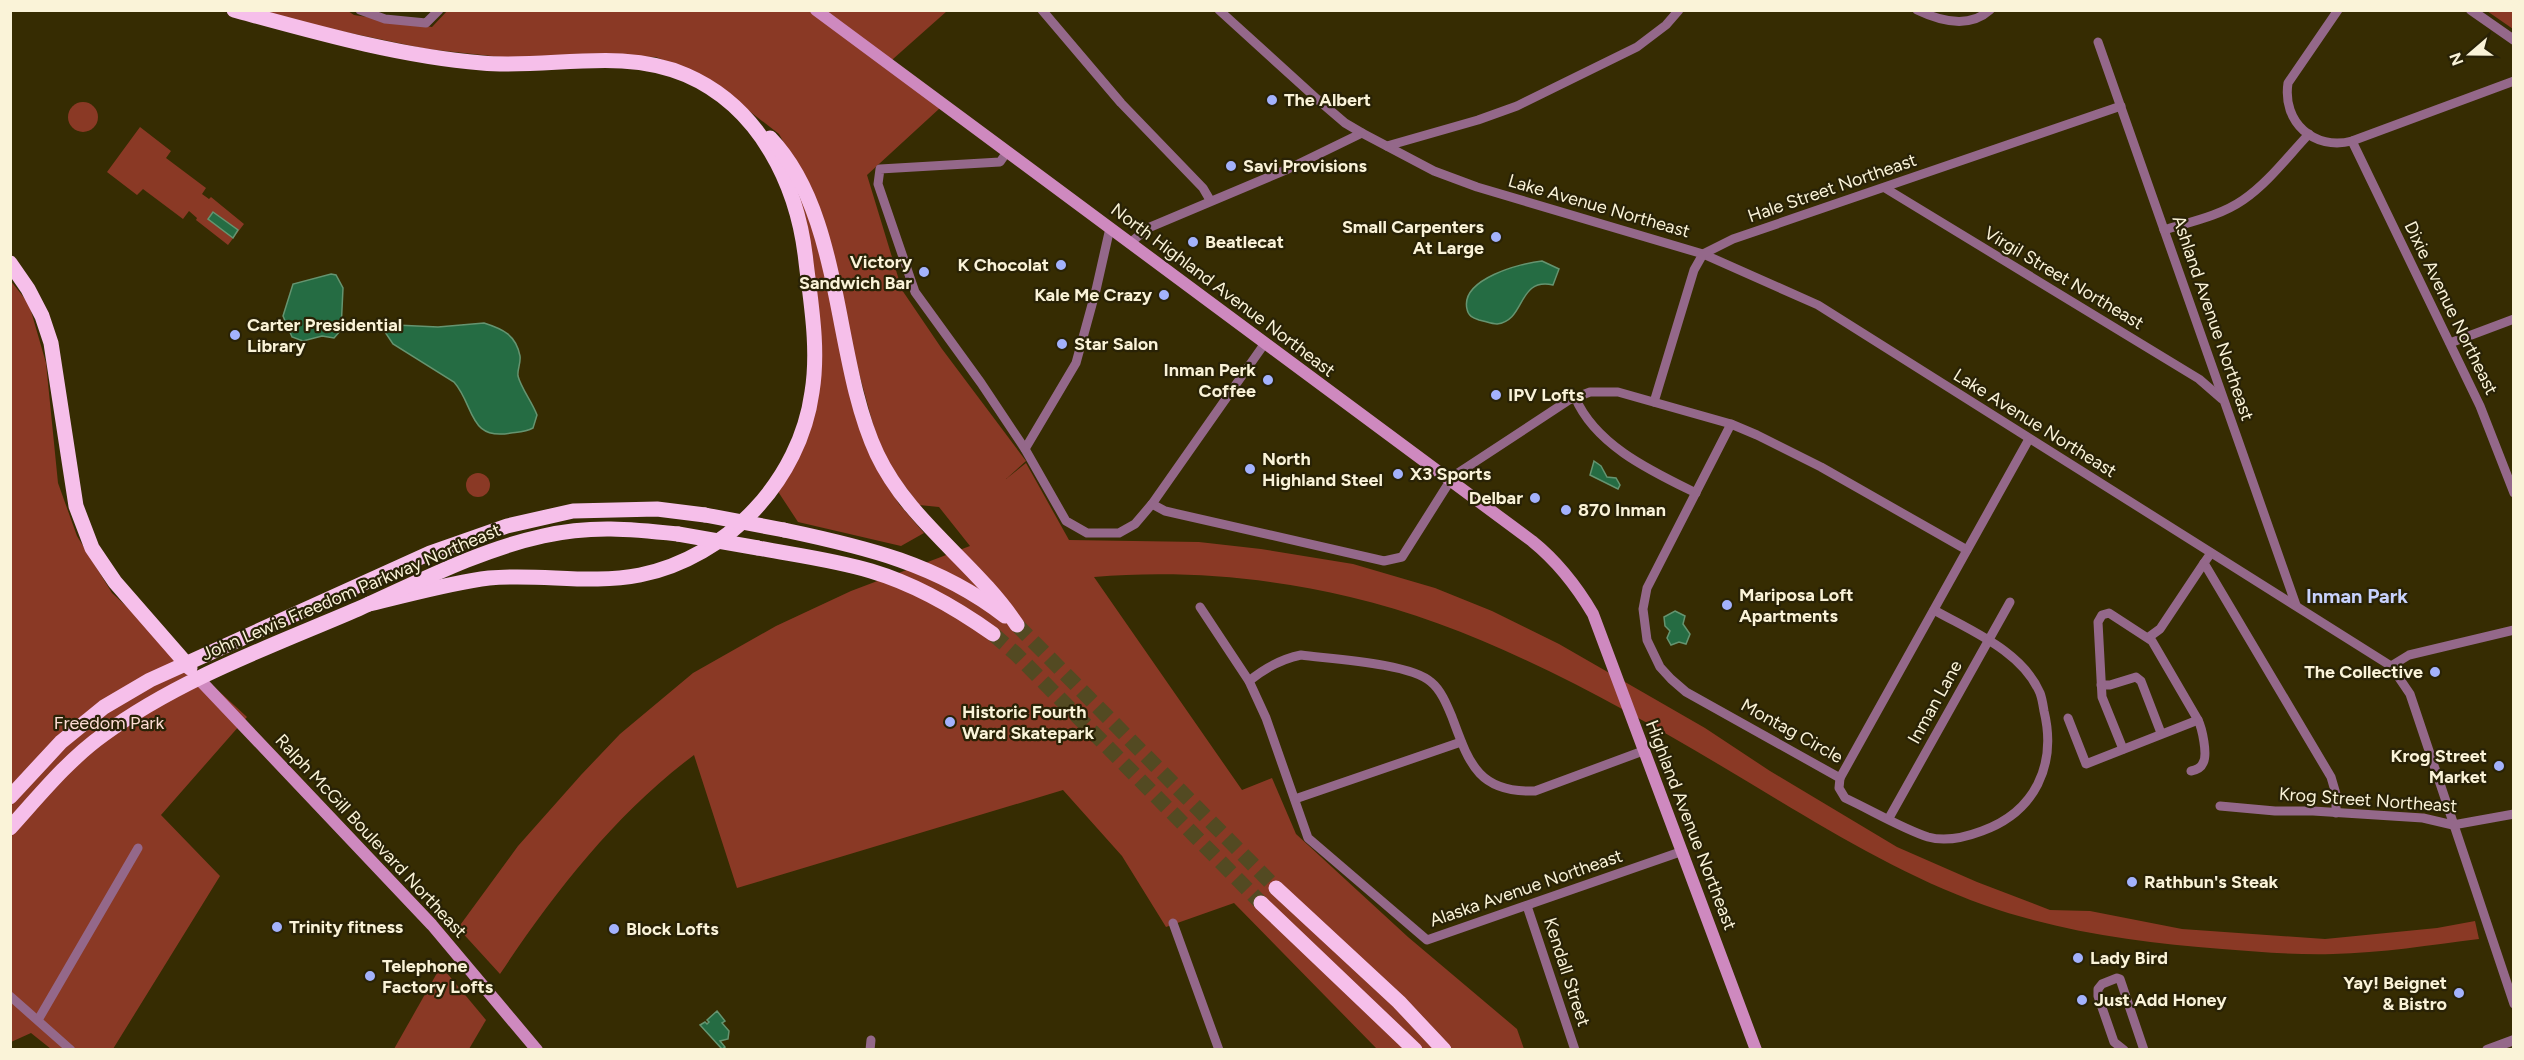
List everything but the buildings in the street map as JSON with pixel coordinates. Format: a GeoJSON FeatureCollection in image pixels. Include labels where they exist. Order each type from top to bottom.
{"type":"FeatureCollection","features":[{"type":"Feature","properties":{"kind":"highway"},"geometry":{"type":"LineString","coordinates":[[234,10],[341,38],[462,61],[517,64],[639,62],[688,76],[727,100],[757,130],[774,158],[798,216],[805,250],[814,341],[813,390],[806,422],[793,455],[770,492],[753,512],[707,548],[679,563],[653,572],[598,579],[488,578],[369,604]]}},
{"type":"Feature","properties":{"kind":"highway","name":"John Lewis Freedom Parkway Northeast"},"geometry":{"type":"LineString","coordinates":[[10,797],[61,742],[85,721],[150,680],[419,558],[507,526],[573,511],[657,508],[784,530],[879,551],[934,572],[970,592],[1017,625],[1001,602],[901,495],[885,470],[868,432],[824,247],[810,201],[786,155],[760,127],[743,114]]}},
{"type":"Feature","properties":{"kind":"highway","name":"John Lewis Freedom Parkway Northeast"},"geometry":{"type":"LineString","coordinates":[[10,263],[28,289],[42,316],[51,343],[76,506],[92,548],[115,582],[186,662]]}},
{"type":"Feature","properties":{"kind":"highway","name":"John Lewis Freedom Parkway Northeast"},"geometry":{"type":"LineString","coordinates":[[10,828],[81,753],[101,736],[122,721],[198,678],[472,559],[543,536],[617,527],[678,534],[849,566],[900,581],[938,598],[993,633]]}},
{"type":"Feature","properties":{"kind":"highway"},"geometry":{"type":"LineString","coordinates":[[186,662],[198,678]]}},
{"type":"Feature","properties":{"kind":"highway"},"geometry":{"type":"LineString","coordinates":[[1276,888],[1399,1002],[1444,1050]]}},
{"type":"Feature","properties":{"kind":"highway"},"geometry":{"type":"LineString","coordinates":[[1261,903],[1415,1050]]}},
{"type":"Feature","properties":{"kind":"main road","name":"North Highland Avenue Northeast"},"geometry":{"type":"LineString","coordinates":[[816,10],[1548,554],[1578,588],[1593,614]]}},
{"type":"Feature","properties":{"kind":"main road","name":"Highland Avenue Northeast"},"geometry":{"type":"LineString","coordinates":[[1593,614],[1756,1050]]}},
{"type":"Feature","properties":{"kind":"main road","name":"Ralph McGill Boulevard Northeast"},"geometry":{"type":"LineString","coordinates":[[198,678],[432,925],[537,1050]]}},
{"type":"Feature","properties":{"kind":"street"},"geometry":{"type":"LineString","coordinates":[[360,10],[385,19],[426,23],[439,10]]}},
{"type":"Feature","properties":{"kind":"street"},"geometry":{"type":"LineString","coordinates":[[1042,10],[1121,103],[1203,188],[1210,200]]}},
{"type":"Feature","properties":{"kind":"street","name":"Lake Avenue Northeast"},"geometry":{"type":"LineString","coordinates":[[1219,10],[1317,99],[1362,133],[1434,171],[1477,187],[1703,254],[1818,305],[2391,666],[2402,679],[2410,694],[2514,1004]]}},
{"type":"Feature","properties":{"kind":"street"},"geometry":{"type":"LineString","coordinates":[[1917,10],[1958,22],[1978,18],[1990,10]]}},
{"type":"Feature","properties":{"kind":"street"},"geometry":{"type":"LineString","coordinates":[[2338,10],[2288,83],[2286,97],[2288,111],[2295,122],[2309,134],[2329,144],[2352,141],[2514,81]]}},
{"type":"Feature","properties":{"kind":"street"},"geometry":{"type":"LineString","coordinates":[[2471,10],[2514,40]]}},
{"type":"Feature","properties":{"kind":"street"},"geometry":{"type":"LineString","coordinates":[[1387,146],[1478,120],[1517,106],[1637,46],[1666,25],[1679,11]]}},
{"type":"Feature","properties":{"kind":"street","name":"Ashland Avenue Northeast"},"geometry":{"type":"LineString","coordinates":[[2098,42],[2296,605]]}},
{"type":"Feature","properties":{"kind":"street","name":"Hale Street Northeast"},"geometry":{"type":"LineString","coordinates":[[1703,254],[1733,239],[2121,106]]}},
{"type":"Feature","properties":{"kind":"street"},"geometry":{"type":"LineString","coordinates":[[1130,243],[1148,228],[1298,164],[1362,133]]}},
{"type":"Feature","properties":{"kind":"street"},"geometry":{"type":"LineString","coordinates":[[2164,230],[2220,212],[2242,201],[2259,187],[2309,134]]}},
{"type":"Feature","properties":{"kind":"street","name":"Dixie Avenue Northeast"},"geometry":{"type":"LineString","coordinates":[[2352,141],[2480,406],[2514,493]]}},
{"type":"Feature","properties":{"kind":"street"},"geometry":{"type":"LineString","coordinates":[[1007,152],[1000,162],[880,169],[878,184],[915,292],[1025,448],[1066,521],[1087,533],[1119,533],[1135,524],[1152,504],[1265,343]]}},
{"type":"Feature","properties":{"kind":"street","name":"Virgil Street Northeast"},"geometry":{"type":"LineString","coordinates":[[1885,188],[2199,380],[2224,401]]}},
{"type":"Feature","properties":{"kind":"street"},"geometry":{"type":"LineString","coordinates":[[1025,448],[1076,363],[1110,228]]}},
{"type":"Feature","properties":{"kind":"street"},"geometry":{"type":"LineString","coordinates":[[1654,402],[1694,270],[1703,254]]}},
{"type":"Feature","properties":{"kind":"street"},"geometry":{"type":"LineString","coordinates":[[2450,343],[2514,319]]}},
{"type":"Feature","properties":{"kind":"street"},"geometry":{"type":"LineString","coordinates":[[1152,504],[1165,511],[1384,561],[1402,557],[1450,481],[1545,414],[1575,397],[1590,392],[1611,391],[1731,424],[1821,467],[1967,550]]}},
{"type":"Feature","properties":{"kind":"street"},"geometry":{"type":"LineString","coordinates":[[1575,397],[1580,408],[1606,439],[1632,459],[1696,493]]}},
{"type":"Feature","properties":{"kind":"street","name":"Montag Circle"},"geometry":{"type":"LineString","coordinates":[[1731,424],[1647,588],[1643,609],[1644,624],[1652,655],[1659,667],[1686,692],[1840,778],[2029,439]]}},
{"type":"Feature","properties":{"kind":"street"},"geometry":{"type":"LineString","coordinates":[[2149,637],[2160,629],[2211,553]]}},
{"type":"Feature","properties":{"kind":"street"},"geometry":{"type":"LineString","coordinates":[[2204,563],[2331,777],[2336,794],[2336,813]]}},
{"type":"Feature","properties":{"kind":"street","name":"Inman Lane"},"geometry":{"type":"LineString","coordinates":[[1888,818],[2010,602]]}},
{"type":"Feature","properties":{"kind":"street"},"geometry":{"type":"LineString","coordinates":[[1200,607],[1249,681],[1266,718],[1295,799],[1461,742]]}},
{"type":"Feature","properties":{"kind":"street"},"geometry":{"type":"LineString","coordinates":[[1840,778],[1839,788],[1845,798],[1929,837],[1951,839],[1972,835],[2001,824],[2022,807],[2037,786],[2048,759],[2048,725],[2040,693],[2024,669],[2004,650],[1934,610]]}},
{"type":"Feature","properties":{"kind":"street"},"geometry":{"type":"LineString","coordinates":[[2123,749],[2102,697],[2097,633],[2098,622],[2102,615],[2109,613],[2149,637],[2198,720],[2202,728],[2205,760],[2202,766],[2191,771]]}},
{"type":"Feature","properties":{"kind":"street"},"geometry":{"type":"LineString","coordinates":[[2391,666],[2409,655],[2514,630]]}},
{"type":"Feature","properties":{"kind":"street"},"geometry":{"type":"LineString","coordinates":[[1249,681],[1270,665],[1288,657],[1301,655],[1401,668],[1430,681],[1446,702],[1470,763],[1498,787],[1516,792],[1535,791],[1643,751]]}},
{"type":"Feature","properties":{"kind":"street"},"geometry":{"type":"LineString","coordinates":[[2101,685],[2110,685],[2136,677],[2141,681],[2161,734]]}},
{"type":"Feature","properties":{"kind":"street"},"geometry":{"type":"LineString","coordinates":[[2068,718],[2086,764],[2198,720]]}},
{"type":"Feature","properties":{"kind":"street","name":"Alaska Avenue Northeast"},"geometry":{"type":"LineString","coordinates":[[1295,799],[1308,838],[1426,940],[1683,851]]}},
{"type":"Feature","properties":{"kind":"street","name":"Krog Street Northeast"},"geometry":{"type":"LineString","coordinates":[[2220,806],[2423,818],[2453,825],[2514,814]]}},
{"type":"Feature","properties":{"kind":"street"},"geometry":{"type":"LineString","coordinates":[[38,1020],[138,848]]}},
{"type":"Feature","properties":{"kind":"street","name":"Kendall Street"},"geometry":{"type":"LineString","coordinates":[[1527,906],[1575,1050]]}},
{"type":"Feature","properties":{"kind":"street"},"geometry":{"type":"LineString","coordinates":[[1173,923],[1219,1050]]}},
{"type":"Feature","properties":{"kind":"street"},"geometry":{"type":"LineString","coordinates":[[2124,1050],[2114,1042],[2098,996],[2098,989],[2102,984],[2117,978],[2120,979],[2144,1050]]}},
{"type":"Feature","properties":{"kind":"street"},"geometry":{"type":"LineString","coordinates":[[10,996],[72,1050]]}},
{"type":"Feature","properties":{"kind":"street"},"geometry":{"type":"LineString","coordinates":[[2487,1050],[2514,1040]]}},
{"type":"Feature","properties":{"kind":"green space"},"geometry":{"type":"Polygon","coordinates":[[[448,10],[947,11],[884,67],[940,108],[867,175],[902,290],[942,349],[1026,461],[1006,479],[1026,463],[1069,540],[1199,542],[1261,549],[1353,564],[1435,588],[1492,611],[1559,644],[1705,728],[1770,771],[1897,847],[1977,882],[2050,910],[2090,911],[2182,929],[2325,939],[2437,928],[2475,921],[2479,939],[2369,952],[2278,953],[2132,940],[2072,929],[2013,914],[1949,891],[1881,859],[1631,714],[1493,645],[1397,610],[1319,590],[1255,580],[1158,574],[1094,577],[1242,790],[1272,778],[1296,834],[1408,937],[1517,1029],[1524,1049],[1377,1049],[1234,903],[1166,927],[1122,856],[1063,790],[737,888],[694,755],[638,803],[588,856],[542,914],[500,974],[458,928],[518,846],[620,734],[693,673],[776,626],[851,591],[970,546],[939,507],[919,505],[891,467],[877,439],[808,186],[779,134],[708,79],[656,57],[573,55],[520,59],[427,49],[244,11],[348,11],[354,15],[432,27],[448,10]]]}},
{"type":"Feature","properties":{"kind":"green space"},"geometry":{"type":"Polygon","coordinates":[[[2487,11],[2513,11],[2513,29],[2487,11]]]}},
{"type":"Feature","properties":{"kind":"green space"},"geometry":{"type":"Polygon","coordinates":[[[83,102],[89,103],[97,111],[97,123],[89,131],[83,132],[77,131],[69,123],[68,117],[69,111],[77,103],[83,102]]]}},
{"type":"Feature","properties":{"kind":"green space"},"geometry":{"type":"Polygon","coordinates":[[[140,127],[171,151],[166,158],[206,188],[202,194],[209,199],[211,197],[244,224],[228,245],[196,220],[197,218],[189,211],[183,219],[143,189],[137,195],[107,172],[140,127]]]}},
{"type":"Feature","properties":{"kind":"green space"},"geometry":{"type":"Polygon","coordinates":[[[793,191],[809,208],[882,475],[899,504],[924,533],[901,546],[798,522],[777,490],[816,394],[793,191]]]}},
{"type":"Feature","properties":{"kind":"green space","name":"Freedom Park"},"geometry":{"type":"Polygon","coordinates":[[[10,280],[29,304],[46,363],[58,483],[77,536],[112,593],[247,717],[161,815],[220,876],[113,1049],[51,1049],[31,1033],[11,1042],[10,280]]]}},
{"type":"Feature","properties":{"kind":"green space"},"geometry":{"type":"Polygon","coordinates":[[[478,473],[487,476],[490,485],[487,494],[478,497],[469,494],[466,485],[469,476],[478,473]]]}},
{"type":"Feature","properties":{"kind":"green space"},"geometry":{"type":"Polygon","coordinates":[[[441,966],[486,1020],[469,1049],[394,1049],[441,966]]]}},
{"type":"Feature","properties":{"kind":"shaded area"},"geometry":{"type":"Polygon","coordinates":[[[213,212],[238,230],[233,238],[208,219],[213,212]]]}},
{"type":"Feature","properties":{"kind":"shaded area"},"geometry":{"type":"Polygon","coordinates":[[[1542,261],[1559,269],[1553,285],[1541,284],[1533,287],[1513,316],[1506,321],[1492,324],[1468,313],[1467,298],[1482,281],[1507,269],[1542,261]]]}},
{"type":"Feature","properties":{"kind":"shaded area"},"geometry":{"type":"Polygon","coordinates":[[[331,274],[336,275],[343,288],[341,330],[334,338],[322,336],[303,341],[292,337],[283,316],[293,284],[331,274]]]}},
{"type":"Feature","properties":{"kind":"shaded area"},"geometry":{"type":"Polygon","coordinates":[[[484,323],[508,334],[518,349],[520,359],[518,376],[537,415],[533,428],[520,432],[497,434],[487,432],[474,420],[461,391],[454,382],[393,344],[385,332],[396,325],[438,327],[484,323]]]}},
{"type":"Feature","properties":{"kind":"shaded area"},"geometry":{"type":"Polygon","coordinates":[[[1594,461],[1601,466],[1607,477],[1616,478],[1620,485],[1618,489],[1590,475],[1594,461]]]}},
{"type":"Feature","properties":{"kind":"shaded area"},"geometry":{"type":"Polygon","coordinates":[[[1675,611],[1685,616],[1683,624],[1690,634],[1686,644],[1679,642],[1671,645],[1667,638],[1670,631],[1665,626],[1664,617],[1675,611]]]}},
{"type":"Feature","properties":{"kind":"shaded area"},"geometry":{"type":"Polygon","coordinates":[[[717,1011],[725,1021],[722,1023],[729,1031],[728,1039],[720,1041],[725,1047],[722,1049],[700,1025],[705,1022],[707,1024],[709,1022],[707,1020],[717,1011]]]}},
{"type":"Feature","properties":{"kind":"tunnel"},"geometry":{"type":"LineString","coordinates":[[1017,625],[1276,888]]}},
{"type":"Feature","properties":{"kind":"tunnel"},"geometry":{"type":"LineString","coordinates":[[993,634],[1016,654],[1261,903]]}},
{"type":"Feature","properties":{"kind":"place","name":"The Albert"},"geometry":{"type":"Point","coordinates":[1272,100]}},
{"type":"Feature","properties":{"kind":"place","name":"Savi Provisions"},"geometry":{"type":"Point","coordinates":[1231,166]}},
{"type":"Feature","properties":{"kind":"place","name":"Small Carpenters At Large"},"geometry":{"type":"Point","coordinates":[1496,237]}},
{"type":"Feature","properties":{"kind":"place","name":"Beatlecat"},"geometry":{"type":"Point","coordinates":[1193,242]}},
{"type":"Feature","properties":{"kind":"place","name":"K Chocolat"},"geometry":{"type":"Point","coordinates":[1061,265]}},
{"type":"Feature","properties":{"kind":"place","name":"Victory Sandwich Bar"},"geometry":{"type":"Point","coordinates":[924,272]}},
{"type":"Feature","properties":{"kind":"place","name":"Kale Me Crazy"},"geometry":{"type":"Point","coordinates":[1164,295]}},
{"type":"Feature","properties":{"kind":"place","name":"Carter Presidential Library"},"geometry":{"type":"Point","coordinates":[235,335]}},
{"type":"Feature","properties":{"kind":"place","name":"Star Salon"},"geometry":{"type":"Point","coordinates":[1062,344]}},
{"type":"Feature","properties":{"kind":"place","name":"Inman Perk Coffee"},"geometry":{"type":"Point","coordinates":[1268,380]}},
{"type":"Feature","properties":{"kind":"place","name":"IPV Lofts"},"geometry":{"type":"Point","coordinates":[1496,395]}},
{"type":"Feature","properties":{"kind":"place","name":"North Highland Steel"},"geometry":{"type":"Point","coordinates":[1250,469]}},
{"type":"Feature","properties":{"kind":"place","name":"X3 Sports"},"geometry":{"type":"Point","coordinates":[1398,474]}},
{"type":"Feature","properties":{"kind":"place","name":"Delbar"},"geometry":{"type":"Point","coordinates":[1535,498]}},
{"type":"Feature","properties":{"kind":"place","name":"870 Inman"},"geometry":{"type":"Point","coordinates":[1566,510]}},
{"type":"Feature","properties":{"kind":"place","name":"Mariposa Loft Apartments"},"geometry":{"type":"Point","coordinates":[1727,605]}},
{"type":"Feature","properties":{"kind":"place","name":"The Collective"},"geometry":{"type":"Point","coordinates":[2435,672]}},
{"type":"Feature","properties":{"kind":"place","name":"Historic Fourth Ward Skatepark"},"geometry":{"type":"Point","coordinates":[950,722]}},
{"type":"Feature","properties":{"kind":"place","name":"Krog Street Market"},"geometry":{"type":"Point","coordinates":[2499,766]}},
{"type":"Feature","properties":{"kind":"place","name":"Rathbun's Steak"},"geometry":{"type":"Point","coordinates":[2132,882]}},
{"type":"Feature","properties":{"kind":"place","name":"Trinity fitness"},"geometry":{"type":"Point","coordinates":[277,927]}},
{"type":"Feature","properties":{"kind":"place","name":"Block Lofts"},"geometry":{"type":"Point","coordinates":[614,929]}},
{"type":"Feature","properties":{"kind":"place","name":"Lady Bird"},"geometry":{"type":"Point","coordinates":[2078,958]}},
{"type":"Feature","properties":{"kind":"place","name":"Telephone Factory Lofts"},"geometry":{"type":"Point","coordinates":[370,976]}},
{"type":"Feature","properties":{"kind":"place","name":"Yay! Beignet & Bistro"},"geometry":{"type":"Point","coordinates":[2459,993]}},
{"type":"Feature","properties":{"kind":"place","name":"Just Add Honey"},"geometry":{"type":"Point","coordinates":[2082,1000]}},
{"type":"Feature","properties":{"kind":"district","name":"Inman Park"},"geometry":{"type":"Point","coordinates":[2357,596]}}]}
